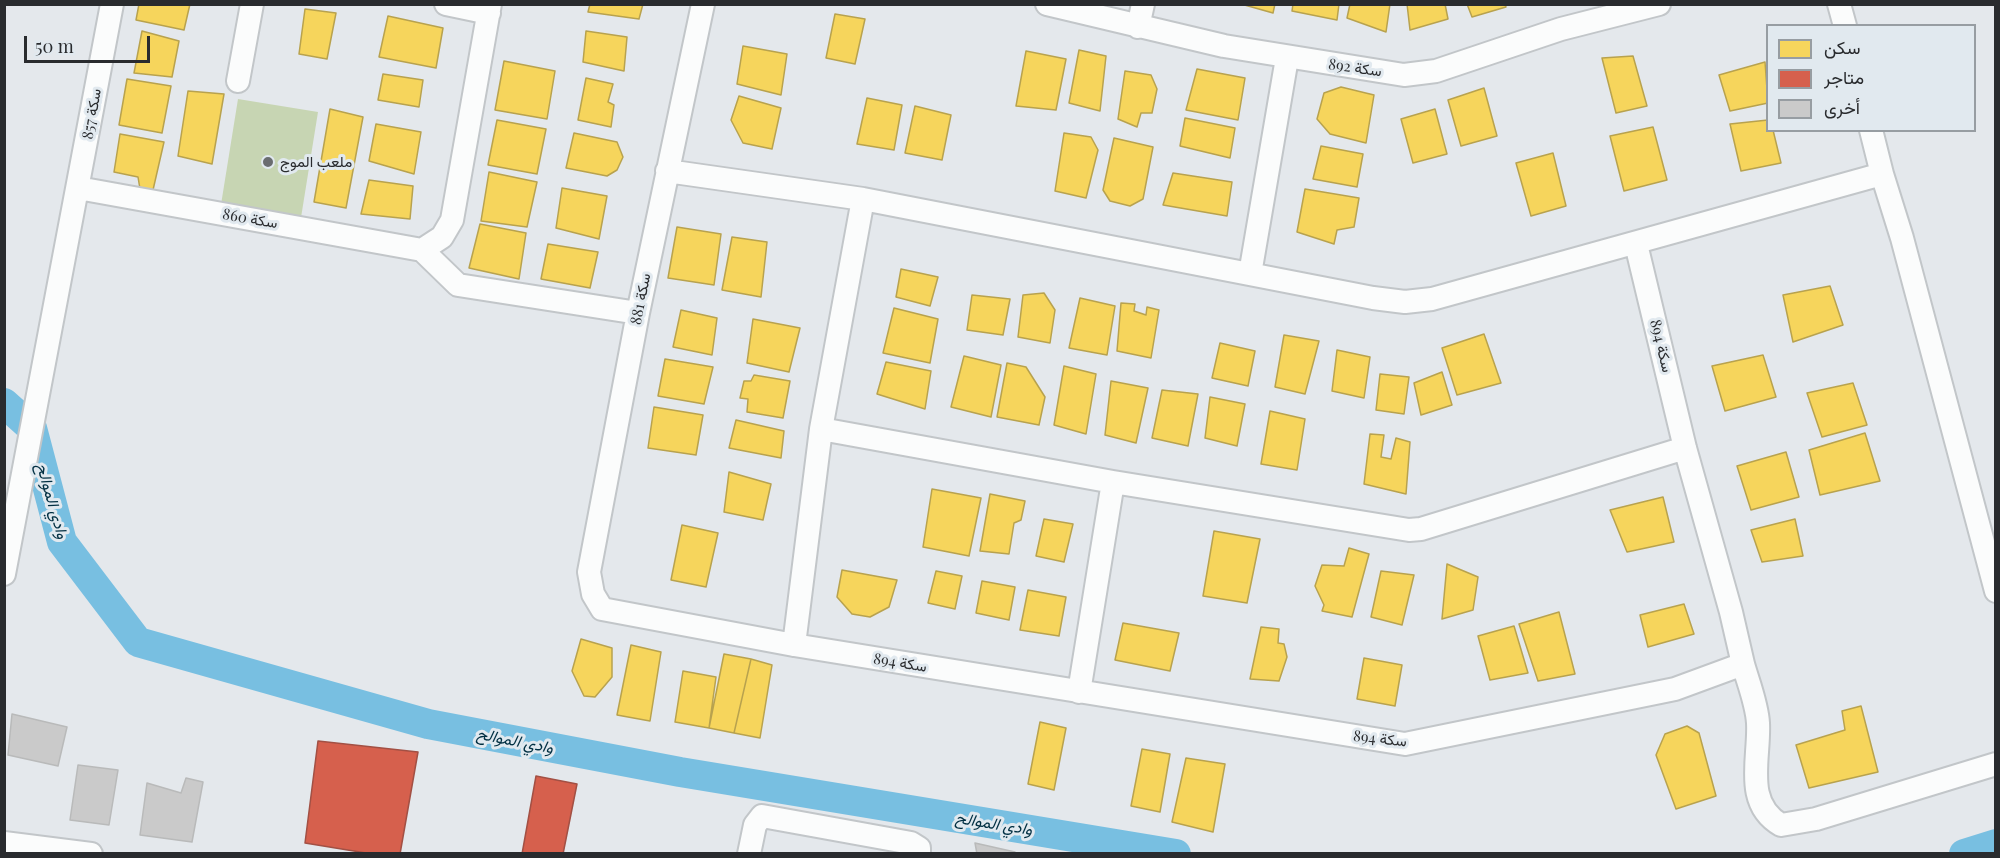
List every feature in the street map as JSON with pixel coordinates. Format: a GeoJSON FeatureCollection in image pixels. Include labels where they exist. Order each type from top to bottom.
{"type":"FeatureCollection","features":[{"type":"Feature","properties":{"kind":"street","name":"سكة 857"},"geometry":{"type":"LineString","coordinates":[[4,574],[112,4]]}},
{"type":"Feature","properties":{"kind":"street"},"geometry":{"type":"LineString","coordinates":[[238,81],[252,4]]}},
{"type":"Feature","properties":{"kind":"street"},"geometry":{"type":"LineString","coordinates":[[446,4],[490,9],[452,220],[442,237],[422,250],[458,285],[638,313]]}},
{"type":"Feature","properties":{"kind":"street","name":"سكة 881"},"geometry":{"type":"LineString","coordinates":[[593,594],[589,572],[638,313],[703,4]]}},
{"type":"Feature","properties":{"kind":"street","name":"سكة 892"},"geometry":{"type":"LineString","coordinates":[[1047,4],[1138,27],[1287,58],[1404,75],[1436,72],[1575,14],[1659,4]]}},
{"type":"Feature","properties":{"kind":"street"},"geometry":{"type":"LineString","coordinates":[[1138,27],[1143,4]]}},
{"type":"Feature","properties":{"kind":"street"},"geometry":{"type":"LineString","coordinates":[[1839,4],[1844,24]]}},
{"type":"Feature","properties":{"kind":"street"},"geometry":{"type":"LineString","coordinates":[[1250,274],[1287,58]]}},
{"type":"Feature","properties":{"kind":"street"},"geometry":{"type":"LineString","coordinates":[[1872,132],[1988,531],[1995,591]]}},
{"type":"Feature","properties":{"kind":"street"},"geometry":{"type":"LineString","coordinates":[[667,171],[863,199],[1404,302],[1432,299],[1882,174]]}},
{"type":"Feature","properties":{"kind":"street","name":"سكة 860"},"geometry":{"type":"LineString","coordinates":[[78,188],[422,250]]}},
{"type":"Feature","properties":{"kind":"street"},"geometry":{"type":"LineString","coordinates":[[794,645],[821,429],[863,199]]}},
{"type":"Feature","properties":{"kind":"street","name":"سكة 894"},"geometry":{"type":"LineString","coordinates":[[593,594],[602,609],[794,645],[1405,744],[1675,689],[1743,664],[1731,612],[1685,448],[1636,244]]}},
{"type":"Feature","properties":{"kind":"street"},"geometry":{"type":"LineString","coordinates":[[821,429],[1113,482],[1409,530],[1421,529],[1685,448]]}},
{"type":"Feature","properties":{"kind":"street"},"geometry":{"type":"LineString","coordinates":[[1079,692],[1113,482]]}},
{"type":"Feature","properties":{"kind":"street"},"geometry":{"type":"LineString","coordinates":[[1743,664],[1758,722],[1756,791],[1770,818],[1781,825],[1816,819],[1995,764]]}},
{"type":"Feature","properties":{"kind":"street"},"geometry":{"type":"LineString","coordinates":[[749,854],[754,825],[762,816],[911,843],[918,848],[919,854]]}},
{"type":"Feature","properties":{"kind":"street"},"geometry":{"type":"LineString","coordinates":[[4,843],[91,854]]}},
{"type":"Feature","properties":{"kind":"green space"},"geometry":{"type":"Polygon","coordinates":[[[238,99],[318,112],[299,230],[219,217],[238,99]]]}},
{"type":"Feature","properties":{"kind":"building: سكن"},"geometry":{"type":"Polygon","coordinates":[[[139,4],[190,4],[184,30],[136,20],[139,4]]]}},
{"type":"Feature","properties":{"kind":"building: سكن"},"geometry":{"type":"Polygon","coordinates":[[[590,4],[643,4],[639,19],[588,12],[590,4]]]}},
{"type":"Feature","properties":{"kind":"building: سكن"},"geometry":{"type":"Polygon","coordinates":[[[1241,4],[1275,4],[1273,13],[1241,4]]]}},
{"type":"Feature","properties":{"kind":"building: سكن"},"geometry":{"type":"Polygon","coordinates":[[[1293,4],[1339,4],[1337,20],[1292,11],[1293,4]]]}},
{"type":"Feature","properties":{"kind":"building: سكن"},"geometry":{"type":"Polygon","coordinates":[[[1350,4],[1390,4],[1386,32],[1347,18],[1350,4]]]}},
{"type":"Feature","properties":{"kind":"building: سكن"},"geometry":{"type":"Polygon","coordinates":[[[1407,4],[1445,4],[1448,19],[1410,30],[1407,4]]]}},
{"type":"Feature","properties":{"kind":"building: سكن"},"geometry":{"type":"Polygon","coordinates":[[[1467,4],[1505,4],[1506,7],[1472,17],[1467,4]]]}},
{"type":"Feature","properties":{"kind":"building: سكن"},"geometry":{"type":"Polygon","coordinates":[[[305,9],[336,13],[327,59],[299,54],[305,9]]]}},
{"type":"Feature","properties":{"kind":"building: سكن"},"geometry":{"type":"Polygon","coordinates":[[[835,14],[865,19],[855,64],[826,58],[835,14]]]}},
{"type":"Feature","properties":{"kind":"building: سكن"},"geometry":{"type":"Polygon","coordinates":[[[388,16],[443,28],[436,68],[379,57],[388,16]]]}},
{"type":"Feature","properties":{"kind":"building: سكن"},"geometry":{"type":"Polygon","coordinates":[[[142,31],[179,41],[172,77],[134,73],[142,31]]]}},
{"type":"Feature","properties":{"kind":"building: سكن"},"geometry":{"type":"Polygon","coordinates":[[[586,31],[627,37],[624,71],[583,62],[586,31]]]}},
{"type":"Feature","properties":{"kind":"building: سكن"},"geometry":{"type":"Polygon","coordinates":[[[743,46],[787,54],[781,95],[737,84],[743,46]]]}},
{"type":"Feature","properties":{"kind":"building: سكن"},"geometry":{"type":"Polygon","coordinates":[[[1079,50],[1106,56],[1100,111],[1069,103],[1079,50]]]}},
{"type":"Feature","properties":{"kind":"building: سكن"},"geometry":{"type":"Polygon","coordinates":[[[1026,51],[1066,59],[1056,110],[1016,106],[1026,51]]]}},
{"type":"Feature","properties":{"kind":"building: سكن"},"geometry":{"type":"Polygon","coordinates":[[[1633,56],[1647,106],[1616,113],[1602,58],[1633,56]]]}},
{"type":"Feature","properties":{"kind":"building: سكن"},"geometry":{"type":"Polygon","coordinates":[[[504,61],[555,71],[547,119],[495,110],[504,61]]]}},
{"type":"Feature","properties":{"kind":"building: سكن"},"geometry":{"type":"Polygon","coordinates":[[[1765,62],[1766,103],[1730,111],[1719,75],[1765,62]]]}},
{"type":"Feature","properties":{"kind":"building: سكن"},"geometry":{"type":"Polygon","coordinates":[[[1197,69],[1245,78],[1238,120],[1186,110],[1197,69]]]}},
{"type":"Feature","properties":{"kind":"building: سكن"},"geometry":{"type":"Polygon","coordinates":[[[1125,71],[1151,75],[1157,89],[1152,113],[1141,113],[1137,127],[1118,119],[1125,71]]]}},
{"type":"Feature","properties":{"kind":"building: سكن"},"geometry":{"type":"Polygon","coordinates":[[[383,74],[423,80],[419,107],[378,100],[383,74]]]}},
{"type":"Feature","properties":{"kind":"building: سكن"},"geometry":{"type":"Polygon","coordinates":[[[586,78],[613,84],[608,102],[614,105],[611,127],[578,120],[586,78]]]}},
{"type":"Feature","properties":{"kind":"building: سكن"},"geometry":{"type":"Polygon","coordinates":[[[127,79],[171,86],[162,133],[119,125],[127,79]]]}},
{"type":"Feature","properties":{"kind":"building: سكن"},"geometry":{"type":"Polygon","coordinates":[[[1341,87],[1374,95],[1366,143],[1330,134],[1317,119],[1324,93],[1341,87]]]}},
{"type":"Feature","properties":{"kind":"building: سكن"},"geometry":{"type":"Polygon","coordinates":[[[1484,88],[1497,136],[1461,146],[1448,100],[1484,88]]]}},
{"type":"Feature","properties":{"kind":"building: سكن"},"geometry":{"type":"Polygon","coordinates":[[[188,91],[224,94],[212,164],[178,156],[188,91]]]}},
{"type":"Feature","properties":{"kind":"building: سكن"},"geometry":{"type":"Polygon","coordinates":[[[739,96],[781,108],[772,149],[743,143],[731,120],[739,96]]]}},
{"type":"Feature","properties":{"kind":"building: سكن"},"geometry":{"type":"Polygon","coordinates":[[[867,98],[902,105],[894,150],[857,144],[867,98]]]}},
{"type":"Feature","properties":{"kind":"building: سكن"},"geometry":{"type":"Polygon","coordinates":[[[915,106],[951,115],[942,160],[905,153],[915,106]]]}},
{"type":"Feature","properties":{"kind":"building: سكن"},"geometry":{"type":"Polygon","coordinates":[[[330,109],[363,117],[346,208],[314,202],[330,109]]]}},
{"type":"Feature","properties":{"kind":"building: سكن"},"geometry":{"type":"Polygon","coordinates":[[[1435,109],[1447,154],[1413,163],[1401,119],[1435,109]]]}},
{"type":"Feature","properties":{"kind":"building: سكن"},"geometry":{"type":"Polygon","coordinates":[[[1185,118],[1235,128],[1230,158],[1180,146],[1185,118]]]}},
{"type":"Feature","properties":{"kind":"building: سكن"},"geometry":{"type":"Polygon","coordinates":[[[497,120],[546,129],[537,174],[488,165],[497,120]]]}},
{"type":"Feature","properties":{"kind":"building: سكن"},"geometry":{"type":"Polygon","coordinates":[[[1766,120],[1766,132],[1773,132],[1781,163],[1741,171],[1730,124],[1766,120]]]}},
{"type":"Feature","properties":{"kind":"building: سكن"},"geometry":{"type":"Polygon","coordinates":[[[376,124],[421,132],[414,174],[369,161],[376,124]]]}},
{"type":"Feature","properties":{"kind":"building: سكن"},"geometry":{"type":"Polygon","coordinates":[[[1653,127],[1667,180],[1624,191],[1610,136],[1653,127]]]}},
{"type":"Feature","properties":{"kind":"building: سكن"},"geometry":{"type":"Polygon","coordinates":[[[574,133],[617,142],[623,157],[617,170],[607,176],[566,168],[574,133]]]}},
{"type":"Feature","properties":{"kind":"building: سكن"},"geometry":{"type":"Polygon","coordinates":[[[1064,133],[1091,137],[1098,150],[1086,198],[1055,191],[1064,133]]]}},
{"type":"Feature","properties":{"kind":"building: سكن"},"geometry":{"type":"Polygon","coordinates":[[[120,134],[164,142],[153,190],[140,189],[138,177],[114,172],[120,134]]]}},
{"type":"Feature","properties":{"kind":"building: سكن"},"geometry":{"type":"Polygon","coordinates":[[[1114,138],[1153,147],[1143,199],[1130,206],[1110,201],[1103,190],[1114,138]]]}},
{"type":"Feature","properties":{"kind":"building: سكن"},"geometry":{"type":"Polygon","coordinates":[[[1321,146],[1363,154],[1357,187],[1313,179],[1321,146]]]}},
{"type":"Feature","properties":{"kind":"building: سكن"},"geometry":{"type":"Polygon","coordinates":[[[1553,153],[1566,206],[1531,216],[1516,163],[1553,153]]]}},
{"type":"Feature","properties":{"kind":"building: سكن"},"geometry":{"type":"Polygon","coordinates":[[[489,172],[537,182],[527,227],[481,221],[489,172]]]}},
{"type":"Feature","properties":{"kind":"building: سكن"},"geometry":{"type":"Polygon","coordinates":[[[1173,173],[1232,182],[1227,216],[1163,205],[1173,173]]]}},
{"type":"Feature","properties":{"kind":"building: سكن"},"geometry":{"type":"Polygon","coordinates":[[[369,180],[413,186],[410,219],[361,214],[369,180]]]}},
{"type":"Feature","properties":{"kind":"building: سكن"},"geometry":{"type":"Polygon","coordinates":[[[562,188],[607,196],[599,239],[556,228],[562,188]]]}},
{"type":"Feature","properties":{"kind":"building: سكن"},"geometry":{"type":"Polygon","coordinates":[[[1305,189],[1359,198],[1354,227],[1337,230],[1334,244],[1297,232],[1305,189]]]}},
{"type":"Feature","properties":{"kind":"building: سكن"},"geometry":{"type":"Polygon","coordinates":[[[480,224],[526,233],[519,279],[469,268],[480,224]]]}},
{"type":"Feature","properties":{"kind":"building: سكن"},"geometry":{"type":"Polygon","coordinates":[[[677,227],[721,234],[714,285],[668,278],[677,227]]]}},
{"type":"Feature","properties":{"kind":"building: سكن"},"geometry":{"type":"Polygon","coordinates":[[[732,237],[767,242],[761,297],[722,290],[732,237]]]}},
{"type":"Feature","properties":{"kind":"building: سكن"},"geometry":{"type":"Polygon","coordinates":[[[548,244],[598,252],[590,288],[541,279],[548,244]]]}},
{"type":"Feature","properties":{"kind":"building: سكن"},"geometry":{"type":"Polygon","coordinates":[[[901,269],[938,277],[930,306],[896,297],[901,269]]]}},
{"type":"Feature","properties":{"kind":"building: سكن"},"geometry":{"type":"Polygon","coordinates":[[[1830,286],[1843,325],[1793,342],[1783,295],[1830,286]]]}},
{"type":"Feature","properties":{"kind":"building: سكن"},"geometry":{"type":"Polygon","coordinates":[[[1044,293],[1055,310],[1050,343],[1018,337],[1023,295],[1044,293]]]}},
{"type":"Feature","properties":{"kind":"building: سكن"},"geometry":{"type":"Polygon","coordinates":[[[972,295],[1010,299],[1003,335],[967,330],[972,295]]]}},
{"type":"Feature","properties":{"kind":"building: سكن"},"geometry":{"type":"Polygon","coordinates":[[[1080,298],[1115,306],[1107,355],[1069,348],[1080,298]]]}},
{"type":"Feature","properties":{"kind":"building: سكن"},"geometry":{"type":"Polygon","coordinates":[[[1121,303],[1135,304],[1134,311],[1146,315],[1147,307],[1159,310],[1151,358],[1117,351],[1121,303]]]}},
{"type":"Feature","properties":{"kind":"building: سكن"},"geometry":{"type":"Polygon","coordinates":[[[894,308],[938,319],[930,363],[883,353],[894,308]]]}},
{"type":"Feature","properties":{"kind":"building: سكن"},"geometry":{"type":"Polygon","coordinates":[[[681,310],[717,318],[712,355],[673,347],[681,310]]]}},
{"type":"Feature","properties":{"kind":"building: سكن"},"geometry":{"type":"Polygon","coordinates":[[[753,319],[800,328],[789,372],[747,363],[753,319]]]}},
{"type":"Feature","properties":{"kind":"building: سكن"},"geometry":{"type":"Polygon","coordinates":[[[1484,334],[1501,383],[1457,395],[1442,348],[1484,334]]]}},
{"type":"Feature","properties":{"kind":"building: سكن"},"geometry":{"type":"Polygon","coordinates":[[[1284,335],[1319,341],[1305,394],[1275,387],[1284,335]]]}},
{"type":"Feature","properties":{"kind":"building: سكن"},"geometry":{"type":"Polygon","coordinates":[[[1220,343],[1255,351],[1248,386],[1212,378],[1220,343]]]}},
{"type":"Feature","properties":{"kind":"building: سكن"},"geometry":{"type":"Polygon","coordinates":[[[1337,350],[1370,357],[1364,398],[1332,391],[1337,350]]]}},
{"type":"Feature","properties":{"kind":"building: سكن"},"geometry":{"type":"Polygon","coordinates":[[[1763,355],[1776,397],[1725,411],[1712,366],[1763,355]]]}},
{"type":"Feature","properties":{"kind":"building: سكن"},"geometry":{"type":"Polygon","coordinates":[[[964,356],[1001,365],[991,417],[951,407],[964,356]]]}},
{"type":"Feature","properties":{"kind":"building: سكن"},"geometry":{"type":"Polygon","coordinates":[[[665,359],[713,367],[704,404],[658,396],[665,359]]]}},
{"type":"Feature","properties":{"kind":"building: سكن"},"geometry":{"type":"Polygon","coordinates":[[[886,362],[931,371],[925,409],[877,394],[886,362]]]}},
{"type":"Feature","properties":{"kind":"building: سكن"},"geometry":{"type":"Polygon","coordinates":[[[1007,363],[1026,367],[1045,397],[1039,425],[997,417],[1007,363]]]}},
{"type":"Feature","properties":{"kind":"building: سكن"},"geometry":{"type":"Polygon","coordinates":[[[1064,366],[1096,374],[1086,434],[1054,425],[1064,366]]]}},
{"type":"Feature","properties":{"kind":"building: سكن"},"geometry":{"type":"Polygon","coordinates":[[[1442,372],[1452,405],[1421,415],[1414,383],[1442,372]]]}},
{"type":"Feature","properties":{"kind":"building: سكن"},"geometry":{"type":"Polygon","coordinates":[[[1380,374],[1409,377],[1404,414],[1376,410],[1380,374]]]}},
{"type":"Feature","properties":{"kind":"building: سكن"},"geometry":{"type":"Polygon","coordinates":[[[754,375],[790,381],[783,418],[747,412],[748,399],[740,398],[744,381],[751,381],[754,375]]]}},
{"type":"Feature","properties":{"kind":"building: سكن"},"geometry":{"type":"Polygon","coordinates":[[[1111,381],[1148,388],[1136,443],[1105,435],[1111,381]]]}},
{"type":"Feature","properties":{"kind":"building: سكن"},"geometry":{"type":"Polygon","coordinates":[[[1853,383],[1867,425],[1822,437],[1807,393],[1853,383]]]}},
{"type":"Feature","properties":{"kind":"building: سكن"},"geometry":{"type":"Polygon","coordinates":[[[1162,390],[1198,394],[1188,446],[1152,438],[1162,390]]]}},
{"type":"Feature","properties":{"kind":"building: سكن"},"geometry":{"type":"Polygon","coordinates":[[[1210,397],[1245,404],[1237,446],[1205,438],[1210,397]]]}},
{"type":"Feature","properties":{"kind":"building: سكن"},"geometry":{"type":"Polygon","coordinates":[[[654,407],[703,415],[696,455],[648,448],[654,407]]]}},
{"type":"Feature","properties":{"kind":"building: سكن"},"geometry":{"type":"Polygon","coordinates":[[[1270,411],[1305,419],[1297,470],[1261,464],[1270,411]]]}},
{"type":"Feature","properties":{"kind":"building: سكن"},"geometry":{"type":"Polygon","coordinates":[[[736,420],[784,431],[781,458],[729,448],[736,420]]]}},
{"type":"Feature","properties":{"kind":"building: سكن"},"geometry":{"type":"Polygon","coordinates":[[[1865,433],[1880,481],[1820,495],[1809,450],[1865,433]]]}},
{"type":"Feature","properties":{"kind":"building: سكن"},"geometry":{"type":"Polygon","coordinates":[[[1370,434],[1384,435],[1381,457],[1391,459],[1396,438],[1410,442],[1406,494],[1364,484],[1370,434]]]}},
{"type":"Feature","properties":{"kind":"building: سكن"},"geometry":{"type":"Polygon","coordinates":[[[1786,452],[1799,497],[1751,510],[1737,466],[1786,452]]]}},
{"type":"Feature","properties":{"kind":"building: سكن"},"geometry":{"type":"Polygon","coordinates":[[[729,472],[771,484],[763,520],[724,512],[729,472]]]}},
{"type":"Feature","properties":{"kind":"building: سكن"},"geometry":{"type":"Polygon","coordinates":[[[932,489],[981,498],[969,556],[923,547],[932,489]]]}},
{"type":"Feature","properties":{"kind":"building: سكن"},"geometry":{"type":"Polygon","coordinates":[[[990,494],[1025,501],[1021,520],[1014,523],[1009,554],[980,551],[990,494]]]}},
{"type":"Feature","properties":{"kind":"building: سكن"},"geometry":{"type":"Polygon","coordinates":[[[1663,497],[1674,542],[1627,552],[1610,510],[1663,497]]]}},
{"type":"Feature","properties":{"kind":"building: سكن"},"geometry":{"type":"Polygon","coordinates":[[[1044,519],[1073,524],[1064,562],[1036,556],[1044,519]]]}},
{"type":"Feature","properties":{"kind":"building: سكن"},"geometry":{"type":"Polygon","coordinates":[[[1795,519],[1803,556],[1762,562],[1751,530],[1795,519]]]}},
{"type":"Feature","properties":{"kind":"building: سكن"},"geometry":{"type":"Polygon","coordinates":[[[682,525],[718,533],[706,587],[671,580],[682,525]]]}},
{"type":"Feature","properties":{"kind":"building: سكن"},"geometry":{"type":"Polygon","coordinates":[[[1214,531],[1260,539],[1247,603],[1203,596],[1214,531]]]}},
{"type":"Feature","properties":{"kind":"building: سكن"},"geometry":{"type":"Polygon","coordinates":[[[1349,548],[1369,554],[1352,617],[1322,611],[1324,605],[1315,586],[1322,565],[1344,566],[1349,548]]]}},
{"type":"Feature","properties":{"kind":"building: سكن"},"geometry":{"type":"Polygon","coordinates":[[[1447,564],[1478,577],[1473,610],[1442,619],[1447,564]]]}},
{"type":"Feature","properties":{"kind":"building: سكن"},"geometry":{"type":"Polygon","coordinates":[[[842,570],[897,580],[889,607],[870,617],[852,614],[837,597],[842,570]]]}},
{"type":"Feature","properties":{"kind":"building: سكن"},"geometry":{"type":"Polygon","coordinates":[[[936,571],[962,576],[955,609],[928,603],[936,571]]]}},
{"type":"Feature","properties":{"kind":"building: سكن"},"geometry":{"type":"Polygon","coordinates":[[[1381,571],[1414,575],[1402,625],[1371,617],[1381,571]]]}},
{"type":"Feature","properties":{"kind":"building: سكن"},"geometry":{"type":"Polygon","coordinates":[[[982,581],[1015,587],[1009,620],[976,613],[982,581]]]}},
{"type":"Feature","properties":{"kind":"building: سكن"},"geometry":{"type":"Polygon","coordinates":[[[1028,590],[1066,597],[1059,636],[1020,630],[1028,590]]]}},
{"type":"Feature","properties":{"kind":"building: سكن"},"geometry":{"type":"Polygon","coordinates":[[[1684,604],[1694,634],[1648,647],[1640,615],[1684,604]]]}},
{"type":"Feature","properties":{"kind":"building: سكن"},"geometry":{"type":"Polygon","coordinates":[[[1559,612],[1575,674],[1538,681],[1519,624],[1559,612]]]}},
{"type":"Feature","properties":{"kind":"building: سكن"},"geometry":{"type":"Polygon","coordinates":[[[1123,623],[1179,633],[1170,671],[1115,660],[1123,623]]]}},
{"type":"Feature","properties":{"kind":"building: سكن"},"geometry":{"type":"Polygon","coordinates":[[[1514,626],[1528,673],[1490,680],[1478,636],[1514,626]]]}},
{"type":"Feature","properties":{"kind":"building: سكن"},"geometry":{"type":"Polygon","coordinates":[[[1261,627],[1279,629],[1278,643],[1284,644],[1287,657],[1279,681],[1250,679],[1261,627]]]}},
{"type":"Feature","properties":{"kind":"building: سكن"},"geometry":{"type":"Polygon","coordinates":[[[581,639],[612,648],[612,677],[595,697],[584,696],[572,671],[581,639]]]}},
{"type":"Feature","properties":{"kind":"building: سكن"},"geometry":{"type":"Polygon","coordinates":[[[631,645],[661,652],[650,721],[617,715],[631,645]]]}},
{"type":"Feature","properties":{"kind":"building: سكن"},"geometry":{"type":"Polygon","coordinates":[[[724,654],[751,659],[734,733],[709,728],[724,654]]]}},
{"type":"Feature","properties":{"kind":"building: سكن"},"geometry":{"type":"Polygon","coordinates":[[[1364,658],[1402,665],[1395,706],[1357,699],[1364,658]]]}},
{"type":"Feature","properties":{"kind":"building: سكن"},"geometry":{"type":"Polygon","coordinates":[[[751,659],[772,665],[760,738],[734,733],[751,659]]]}},
{"type":"Feature","properties":{"kind":"building: سكن"},"geometry":{"type":"Polygon","coordinates":[[[683,671],[716,677],[709,728],[675,722],[683,671]]]}},
{"type":"Feature","properties":{"kind":"building: سكن"},"geometry":{"type":"Polygon","coordinates":[[[1861,706],[1878,772],[1809,788],[1796,745],[1845,730],[1842,711],[1861,706]]]}},
{"type":"Feature","properties":{"kind":"building: سكن"},"geometry":{"type":"Polygon","coordinates":[[[1040,722],[1066,728],[1054,790],[1028,784],[1040,722]]]}},
{"type":"Feature","properties":{"kind":"building: سكن"},"geometry":{"type":"Polygon","coordinates":[[[1687,726],[1699,733],[1716,796],[1676,809],[1656,755],[1665,734],[1687,726]]]}},
{"type":"Feature","properties":{"kind":"building: سكن"},"geometry":{"type":"Polygon","coordinates":[[[1142,749],[1170,754],[1160,812],[1131,806],[1142,749]]]}},
{"type":"Feature","properties":{"kind":"building: سكن"},"geometry":{"type":"Polygon","coordinates":[[[1186,758],[1225,764],[1213,832],[1172,822],[1186,758]]]}},
{"type":"Feature","properties":{"kind":"building: متاجر"},"geometry":{"type":"Polygon","coordinates":[[[318,741],[418,752],[400,854],[372,854],[305,843],[318,741]]]}},
{"type":"Feature","properties":{"kind":"building: متاجر"},"geometry":{"type":"Polygon","coordinates":[[[536,776],[577,784],[563,854],[522,854],[536,776]]]}},
{"type":"Feature","properties":{"kind":"building: أخرى"},"geometry":{"type":"Polygon","coordinates":[[[12,714],[67,727],[58,766],[8,755],[12,714]]]}},
{"type":"Feature","properties":{"kind":"building: أخرى"},"geometry":{"type":"Polygon","coordinates":[[[78,765],[118,770],[109,825],[70,820],[78,765]]]}},
{"type":"Feature","properties":{"kind":"building: أخرى"},"geometry":{"type":"Polygon","coordinates":[[[186,778],[203,782],[192,842],[140,835],[147,783],[181,793],[186,778]]]}},
{"type":"Feature","properties":{"kind":"building: أخرى"},"geometry":{"type":"Polygon","coordinates":[[[975,843],[1015,852],[1015,854],[977,854],[975,843]]]}},
{"type":"Feature","properties":{"kind":"waterway","name":"وادي الموالح"},"geometry":{"type":"LineString","coordinates":[[4,403],[32,428],[62,542],[138,642],[428,724],[680,772],[1176,854]]}},
{"type":"Feature","properties":{"kind":"waterway","name":"وادي الموالح"},"geometry":{"type":"LineString","coordinates":[[1964,854],[1996,844]]}},
{"type":"Feature","properties":{"kind":"place","name":"ملعب الموج"},"geometry":{"type":"Point","coordinates":[268,162]}}]}
